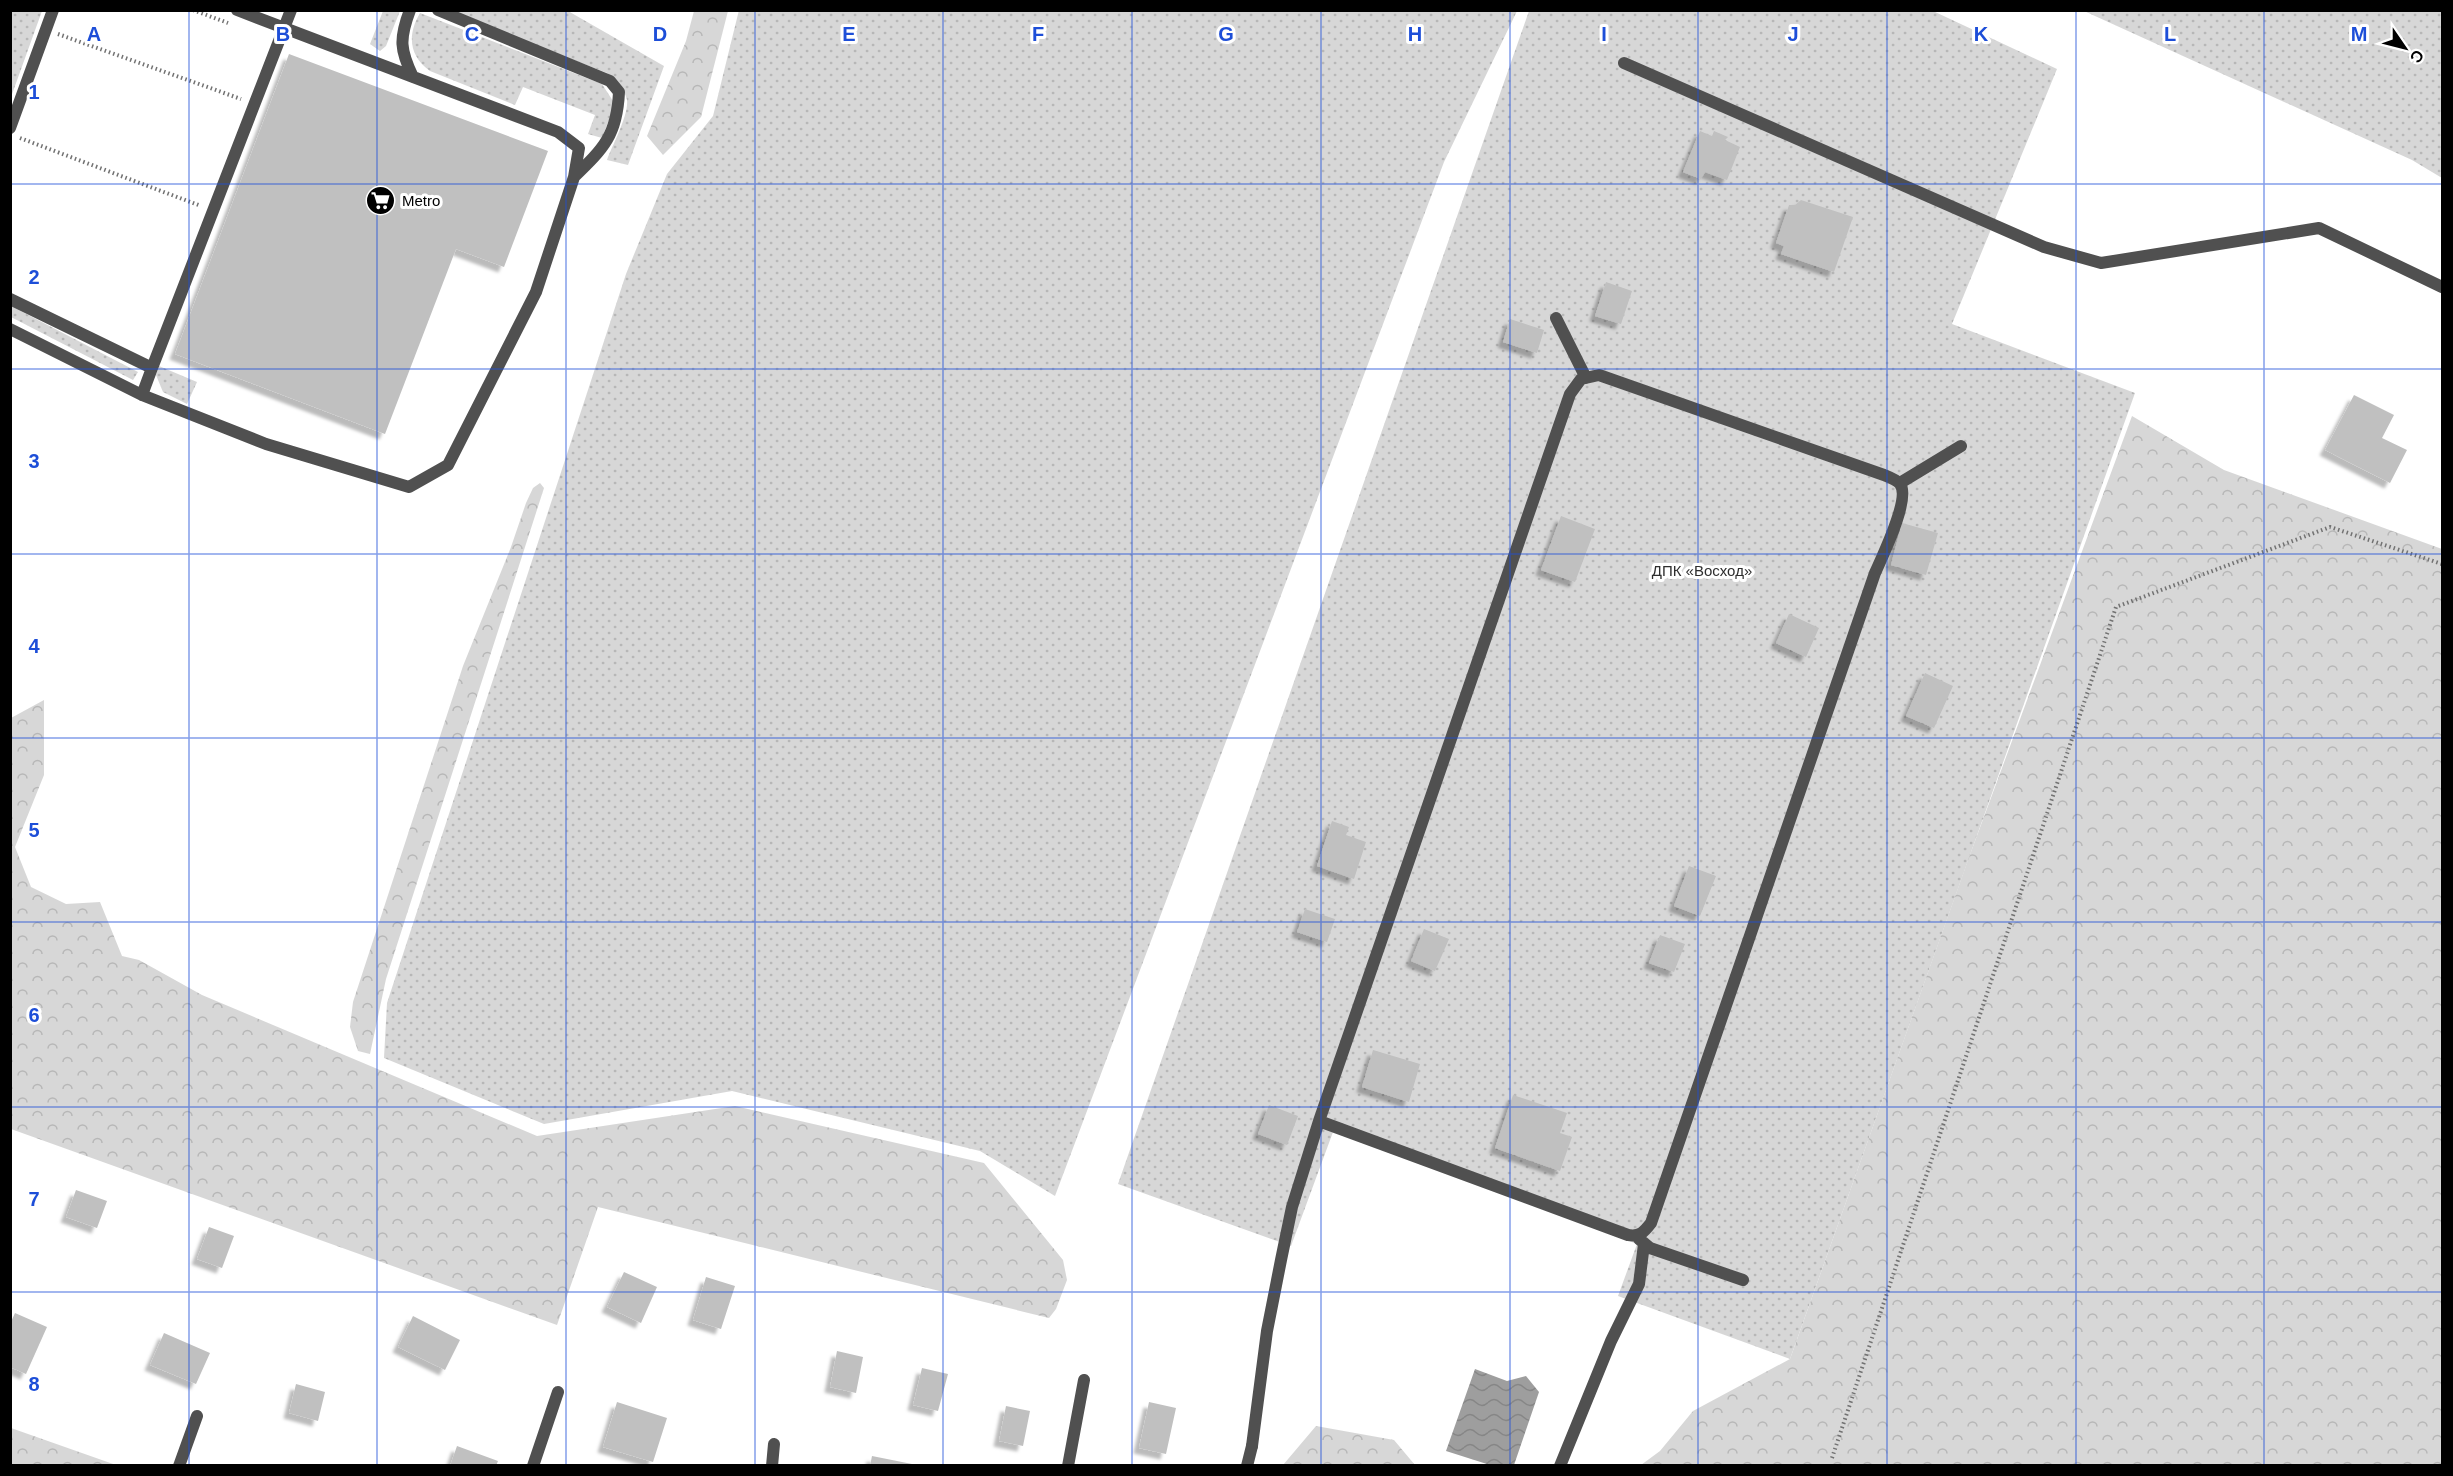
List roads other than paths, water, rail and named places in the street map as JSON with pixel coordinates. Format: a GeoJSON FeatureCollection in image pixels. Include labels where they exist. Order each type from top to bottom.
{"type":"FeatureCollection","features":[{"type":"Feature","properties":{"kind":"street"},"geometry":{"type":"LineString","coordinates":[[10,128],[53,10]]}},
{"type":"Feature","properties":{"kind":"street"},"geometry":{"type":"LineString","coordinates":[[10,329],[142,395],[266,444],[409,487],[448,465],[536,292],[574,177],[579,148],[558,132],[237,10]]}},
{"type":"Feature","properties":{"kind":"street"},"geometry":{"type":"LineString","coordinates":[[142,395],[291,10]]}},
{"type":"Feature","properties":{"kind":"street"},"geometry":{"type":"LineString","coordinates":[[410,10],[403,28],[402,55],[413,77]]}},
{"type":"Feature","properties":{"kind":"street"},"geometry":{"type":"LineString","coordinates":[[438,10],[610,81],[619,92],[618,113],[604,148],[574,177]]}},
{"type":"Feature","properties":{"kind":"street"},"geometry":{"type":"LineString","coordinates":[[1624,63],[2044,247],[2101,263],[2319,228],[2442,286]]}},
{"type":"Feature","properties":{"kind":"street"},"geometry":{"type":"LineString","coordinates":[[10,299],[152,368]]}},
{"type":"Feature","properties":{"kind":"street"},"geometry":{"type":"LineString","coordinates":[[1556,318],[1586,378]]}},
{"type":"Feature","properties":{"kind":"street"},"geometry":{"type":"LineString","coordinates":[[1247,1466],[1252,1446],[1267,1331],[1292,1207],[1319,1121],[1570,394],[1581,379],[1599,375],[1884,475],[1900,483],[1903,492],[1901,508],[1875,573],[1651,1223],[1640,1240],[1639,1284],[1611,1341],[1560,1466]]}},
{"type":"Feature","properties":{"kind":"street"},"geometry":{"type":"LineString","coordinates":[[1900,483],[1961,446]]}},
{"type":"Feature","properties":{"kind":"street"},"geometry":{"type":"LineString","coordinates":[[1319,1121],[1628,1235],[1640,1240],[1650,1248],[1743,1280]]}},
{"type":"Feature","properties":{"kind":"street"},"geometry":{"type":"LineString","coordinates":[[1068,1466],[1084,1380]]}},
{"type":"Feature","properties":{"kind":"street"},"geometry":{"type":"LineString","coordinates":[[533,1466],[558,1392]]}},
{"type":"Feature","properties":{"kind":"street"},"geometry":{"type":"LineString","coordinates":[[178,1466],[197,1416]]}},
{"type":"Feature","properties":{"kind":"street"},"geometry":{"type":"LineString","coordinates":[[772,1466],[774,1444]]}},
{"type":"Feature","properties":{"kind":"water"},"geometry":{"type":"Polygon","coordinates":[[[1475,1369],[1507,1381],[1526,1376],[1539,1392],[1514,1465],[1490,1465],[1446,1451],[1475,1369]]]}},
{"type":"Feature","properties":{"kind":"place","name":"Metro"},"geometry":{"type":"Point","coordinates":[381,200]}},
{"type":"Feature","properties":{"kind":"park label","name":"ДПК «Восход»"},"geometry":{"type":"Point","coordinates":[1702,570]}}]}
